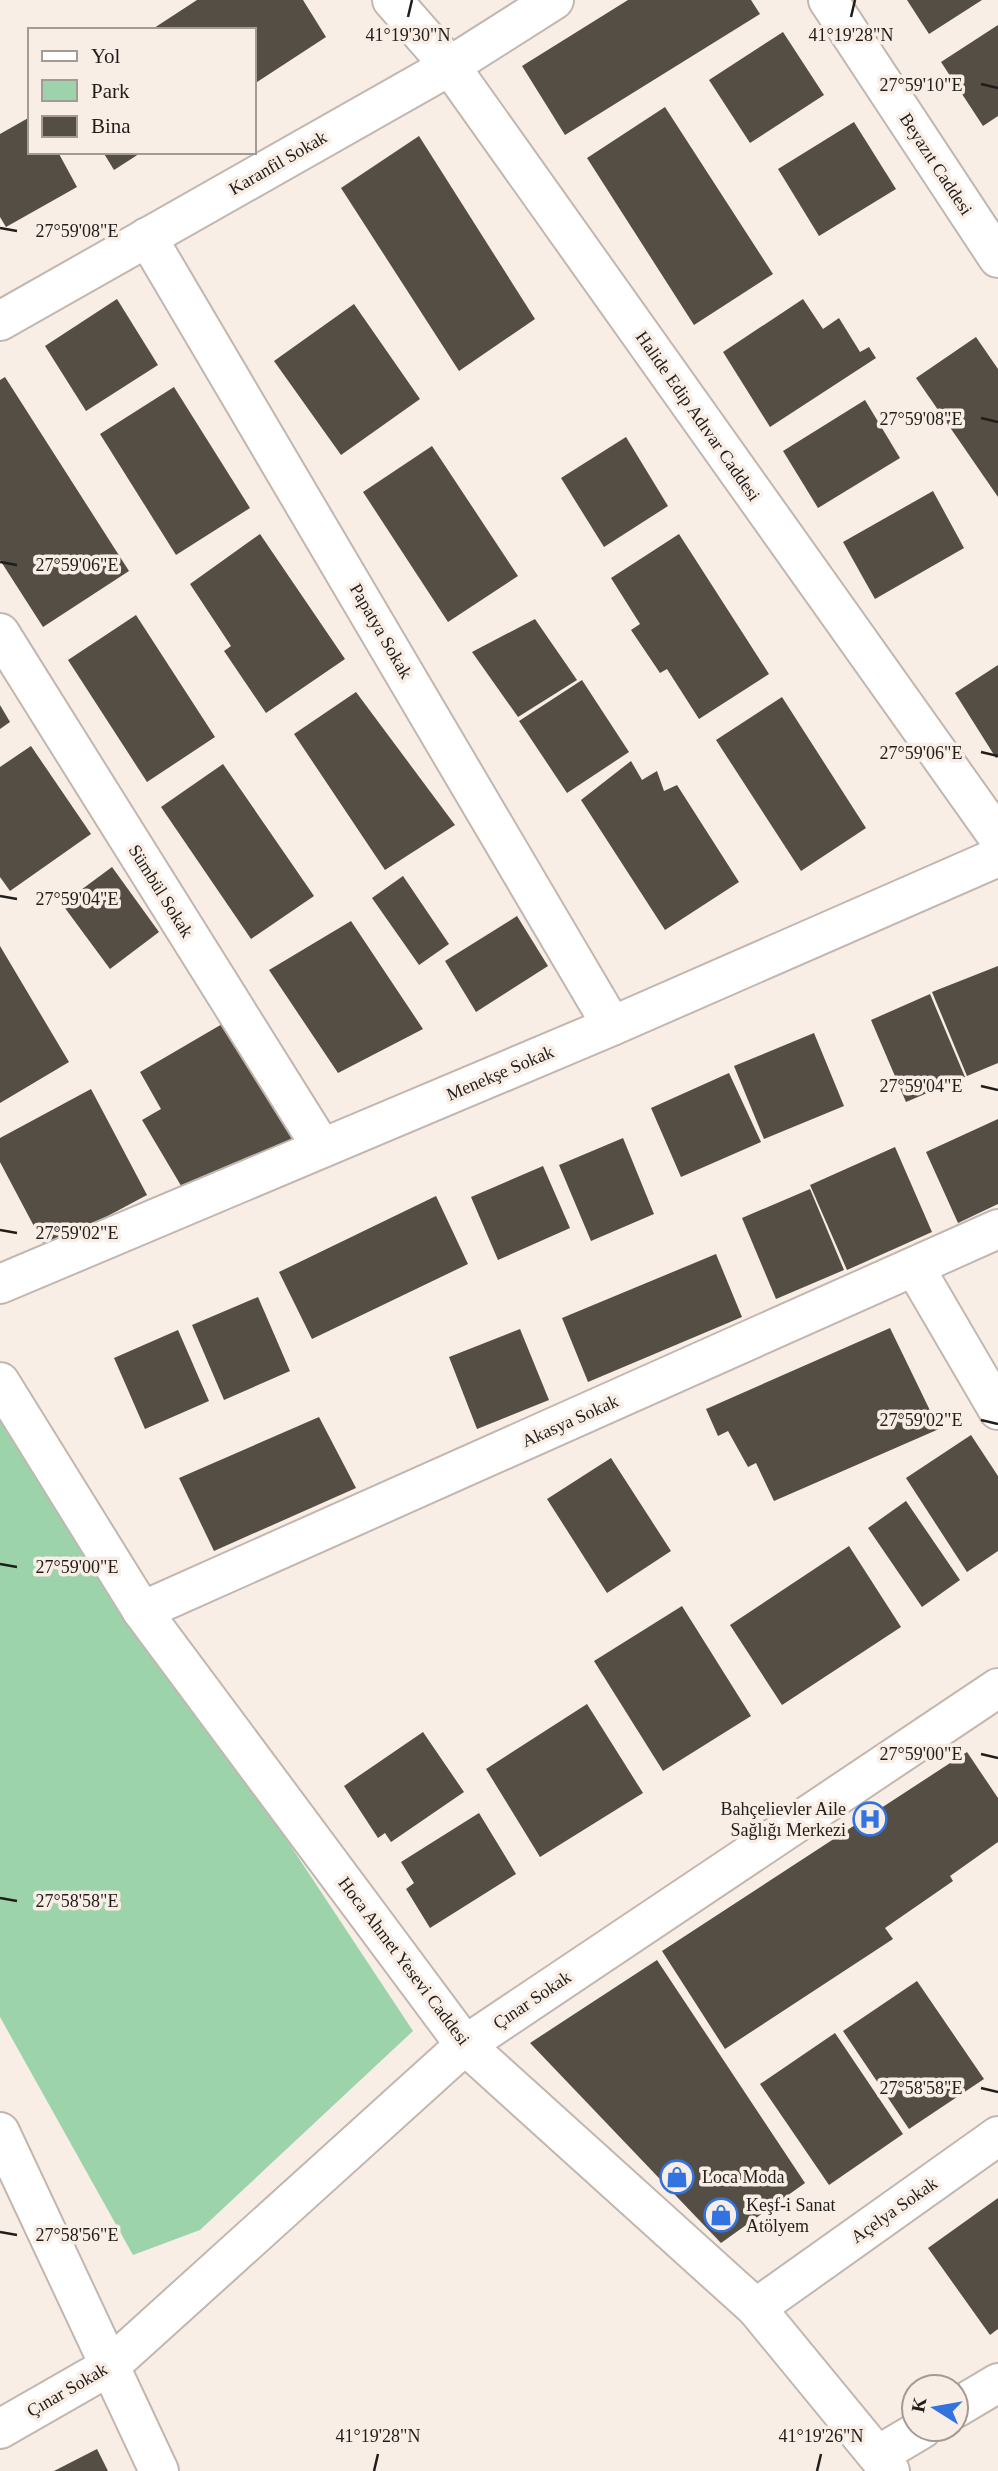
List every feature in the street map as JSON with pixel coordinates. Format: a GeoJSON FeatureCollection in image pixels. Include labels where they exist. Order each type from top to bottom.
{"type":"FeatureCollection","features":[{"type":"Feature","properties":{"kind":"street","name":"Halide Edip Adıvar Caddesi"},"geometry":{"type":"LineString","coordinates":[[392,0],[450,66],[998,837]]}},
{"type":"Feature","properties":{"kind":"street","name":"Karanfil Sokak"},"geometry":{"type":"LineString","coordinates":[[0,321],[450,66],[554,0]]}},
{"type":"Feature","properties":{"kind":"street","name":"Beyazıt Caddesi"},"geometry":{"type":"LineString","coordinates":[[828,0],[998,258]]}},
{"type":"Feature","properties":{"kind":"street","name":"Papatya Sokak"},"geometry":{"type":"LineString","coordinates":[[147,237],[612,1026]]}},
{"type":"Feature","properties":{"kind":"street","name":"Sümbül Sokak"},"geometry":{"type":"LineString","coordinates":[[0,633],[321,1148]]}},
{"type":"Feature","properties":{"kind":"street","name":"Menekşe Sokak"},"geometry":{"type":"LineString","coordinates":[[0,1284],[612,1026],[998,857]]}},
{"type":"Feature","properties":{"kind":"street","name":"Akasya Sokak"},"geometry":{"type":"LineString","coordinates":[[142,1611],[998,1229]]}},
{"type":"Feature","properties":{"kind":"street"},"geometry":{"type":"LineString","coordinates":[[915,1268],[998,1410]]}},
{"type":"Feature","properties":{"kind":"street","name":"Hoca Ahmet Yesevi Caddesi"},"geometry":{"type":"LineString","coordinates":[[0,1382],[142,1611],[465,2045],[756,2308],[884,2463]]}},
{"type":"Feature","properties":{"kind":"street","name":"Çınar Sokak"},"geometry":{"type":"LineString","coordinates":[[0,2429],[110,2366],[465,2045],[998,1688]]}},
{"type":"Feature","properties":{"kind":"street"},"geometry":{"type":"LineString","coordinates":[[0,2132],[159,2471]]}},
{"type":"Feature","properties":{"kind":"street","name":"Açelya Sokak"},"geometry":{"type":"LineString","coordinates":[[756,2308],[998,2136]]}},
{"type":"Feature","properties":{"kind":"street"},"geometry":{"type":"LineString","coordinates":[[970,2400],[998,2383]]}},
{"type":"Feature","properties":{"kind":"street"},"geometry":{"type":"LineString","coordinates":[[884,2463],[906,2443]]}},
{"type":"Feature","properties":{"kind":"green space"},"geometry":{"type":"Polygon","coordinates":[[[0,1406],[413,2031],[200,2230],[133,2255],[0,2017],[0,1406]]]}},
{"type":"Feature","properties":{"kind":"building"},"geometry":{"type":"Polygon","coordinates":[[[197,0],[303,0],[326,37],[256,83],[256,28],[154,28],[197,0]]]}},
{"type":"Feature","properties":{"kind":"building"},"geometry":{"type":"Polygon","coordinates":[[[628,0],[751,0],[760,14],[565,135],[522,66],[628,0]]]}},
{"type":"Feature","properties":{"kind":"building"},"geometry":{"type":"Polygon","coordinates":[[[907,0],[982,0],[929,34],[907,0]]]}},
{"type":"Feature","properties":{"kind":"building"},"geometry":{"type":"Polygon","coordinates":[[[998,25],[998,116],[983,126],[941,62],[998,25]]]}},
{"type":"Feature","properties":{"kind":"building"},"geometry":{"type":"Polygon","coordinates":[[[783,32],[824,95],[750,143],[709,80],[783,32]]]}},
{"type":"Feature","properties":{"kind":"building"},"geometry":{"type":"Polygon","coordinates":[[[665,107],[773,274],[694,325],[587,158],[665,107]]]}},
{"type":"Feature","properties":{"kind":"building"},"geometry":{"type":"Polygon","coordinates":[[[28,118],[28,154],[59,154],[77,187],[6,227],[0,217],[0,134],[28,118]]]}},
{"type":"Feature","properties":{"kind":"building"},"geometry":{"type":"Polygon","coordinates":[[[854,122],[896,189],[819,236],[778,169],[854,122]]]}},
{"type":"Feature","properties":{"kind":"building"},"geometry":{"type":"Polygon","coordinates":[[[419,136],[535,319],[459,371],[341,188],[419,136]]]}},
{"type":"Feature","properties":{"kind":"building"},"geometry":{"type":"Polygon","coordinates":[[[104,154],[139,154],[114,170],[104,154]]]}},
{"type":"Feature","properties":{"kind":"building"},"geometry":{"type":"Polygon","coordinates":[[[117,299],[158,365],[86,411],[45,346],[117,299]]]}},
{"type":"Feature","properties":{"kind":"building"},"geometry":{"type":"Polygon","coordinates":[[[803,299],[823,329],[839,318],[860,352],[869,347],[876,358],[770,427],[723,352],[803,299]]]}},
{"type":"Feature","properties":{"kind":"building"},"geometry":{"type":"Polygon","coordinates":[[[354,304],[420,399],[341,455],[274,361],[354,304]]]}},
{"type":"Feature","properties":{"kind":"building"},"geometry":{"type":"Polygon","coordinates":[[[976,337],[998,369],[998,497],[916,378],[976,337]]]}},
{"type":"Feature","properties":{"kind":"building"},"geometry":{"type":"Polygon","coordinates":[[[5,377],[129,571],[43,627],[0,560],[0,380],[5,377]]]}},
{"type":"Feature","properties":{"kind":"building"},"geometry":{"type":"Polygon","coordinates":[[[174,387],[250,508],[176,555],[100,434],[174,387]]]}},
{"type":"Feature","properties":{"kind":"building"},"geometry":{"type":"Polygon","coordinates":[[[865,400],[900,458],[818,508],[783,451],[865,400]]]}},
{"type":"Feature","properties":{"kind":"building"},"geometry":{"type":"Polygon","coordinates":[[[626,437],[668,506],[604,547],[561,478],[626,437]]]}},
{"type":"Feature","properties":{"kind":"building"},"geometry":{"type":"Polygon","coordinates":[[[432,446],[518,576],[448,622],[363,492],[432,446]]]}},
{"type":"Feature","properties":{"kind":"building"},"geometry":{"type":"Polygon","coordinates":[[[933,491],[964,548],[875,599],[843,542],[933,491]]]}},
{"type":"Feature","properties":{"kind":"building"},"geometry":{"type":"Polygon","coordinates":[[[260,534],[345,659],[266,713],[224,651],[231,646],[190,584],[260,534]]]}},
{"type":"Feature","properties":{"kind":"building"},"geometry":{"type":"Polygon","coordinates":[[[679,534],[769,674],[699,719],[667,669],[660,673],[631,630],[640,624],[611,578],[679,534]]]}},
{"type":"Feature","properties":{"kind":"building"},"geometry":{"type":"Polygon","coordinates":[[[136,615],[215,737],[147,782],[68,660],[136,615]]]}},
{"type":"Feature","properties":{"kind":"building"},"geometry":{"type":"Polygon","coordinates":[[[535,619],[577,680],[518,717],[472,652],[535,619]]]}},
{"type":"Feature","properties":{"kind":"building"},"geometry":{"type":"Polygon","coordinates":[[[998,665],[998,757],[996,758],[955,693],[998,665]]]}},
{"type":"Feature","properties":{"kind":"building"},"geometry":{"type":"Polygon","coordinates":[[[582,680],[629,752],[567,793],[519,721],[582,680]]]}},
{"type":"Feature","properties":{"kind":"building"},"geometry":{"type":"Polygon","coordinates":[[[356,692],[455,825],[385,870],[294,734],[356,692]]]}},
{"type":"Feature","properties":{"kind":"building"},"geometry":{"type":"Polygon","coordinates":[[[782,697],[866,828],[801,871],[716,740],[782,697]]]}},
{"type":"Feature","properties":{"kind":"building"},"geometry":{"type":"Polygon","coordinates":[[[0,705],[10,722],[0,729],[0,705]]]}},
{"type":"Feature","properties":{"kind":"building"},"geometry":{"type":"Polygon","coordinates":[[[31,746],[91,834],[10,891],[0,877],[0,767],[31,746]]]}},
{"type":"Feature","properties":{"kind":"building"},"geometry":{"type":"Polygon","coordinates":[[[631,761],[642,780],[657,771],[664,791],[677,785],[739,882],[665,930],[581,800],[631,761]]]}},
{"type":"Feature","properties":{"kind":"building"},"geometry":{"type":"Polygon","coordinates":[[[223,764],[314,896],[251,939],[161,807],[223,764]]]}},
{"type":"Feature","properties":{"kind":"building"},"geometry":{"type":"Polygon","coordinates":[[[112,867],[159,932],[110,969],[62,904],[112,867]]]}},
{"type":"Feature","properties":{"kind":"building"},"geometry":{"type":"Polygon","coordinates":[[[403,876],[449,944],[419,965],[372,898],[403,876]]]}},
{"type":"Feature","properties":{"kind":"building"},"geometry":{"type":"Polygon","coordinates":[[[517,916],[548,966],[476,1012],[445,961],[517,916]]]}},
{"type":"Feature","properties":{"kind":"building"},"geometry":{"type":"Polygon","coordinates":[[[351,921],[423,1029],[338,1073],[269,970],[351,921]]]}},
{"type":"Feature","properties":{"kind":"building"},"geometry":{"type":"Polygon","coordinates":[[[0,946],[69,1062],[0,1103],[0,946]]]}},
{"type":"Feature","properties":{"kind":"building"},"geometry":{"type":"Polygon","coordinates":[[[998,966],[998,1063],[967,1076],[932,992],[998,966]]]}},
{"type":"Feature","properties":{"kind":"building"},"geometry":{"type":"Polygon","coordinates":[[[930,994],[965,1077],[906,1102],[871,1020],[930,994]]]}},
{"type":"Feature","properties":{"kind":"building"},"geometry":{"type":"Polygon","coordinates":[[[229,1020],[299,1136],[183,1189],[142,1120],[161,1109],[140,1072],[229,1020]]]}},
{"type":"Feature","properties":{"kind":"building"},"geometry":{"type":"Polygon","coordinates":[[[814,1033],[844,1106],[764,1139],[734,1066],[814,1033]]]}},
{"type":"Feature","properties":{"kind":"building"},"geometry":{"type":"Polygon","coordinates":[[[729,1073],[761,1142],[681,1177],[651,1108],[729,1073]]]}},
{"type":"Feature","properties":{"kind":"building"},"geometry":{"type":"Polygon","coordinates":[[[91,1089],[147,1195],[46,1249],[0,1162],[0,1138],[91,1089]]]}},
{"type":"Feature","properties":{"kind":"building"},"geometry":{"type":"Polygon","coordinates":[[[998,1119],[998,1204],[958,1223],[926,1152],[998,1119]]]}},
{"type":"Feature","properties":{"kind":"building"},"geometry":{"type":"Polygon","coordinates":[[[623,1138],[654,1214],[591,1241],[559,1165],[623,1138]]]}},
{"type":"Feature","properties":{"kind":"building"},"geometry":{"type":"Polygon","coordinates":[[[895,1147],[932,1232],[847,1270],[810,1185],[895,1147]]]}},
{"type":"Feature","properties":{"kind":"building"},"geometry":{"type":"Polygon","coordinates":[[[543,1166],[570,1228],[498,1260],[471,1197],[543,1166]]]}},
{"type":"Feature","properties":{"kind":"building"},"geometry":{"type":"Polygon","coordinates":[[[810,1189],[844,1270],[776,1299],[742,1218],[810,1189]]]}},
{"type":"Feature","properties":{"kind":"building"},"geometry":{"type":"Polygon","coordinates":[[[436,1196],[468,1264],[312,1339],[279,1272],[436,1196]]]}},
{"type":"Feature","properties":{"kind":"building"},"geometry":{"type":"Polygon","coordinates":[[[716,1254],[742,1317],[588,1382],[562,1318],[716,1254]]]}},
{"type":"Feature","properties":{"kind":"building"},"geometry":{"type":"Polygon","coordinates":[[[258,1297],[290,1371],[224,1400],[192,1325],[258,1297]]]}},
{"type":"Feature","properties":{"kind":"building"},"geometry":{"type":"Polygon","coordinates":[[[890,1328],[939,1429],[774,1501],[756,1463],[748,1467],[728,1431],[718,1436],[706,1409],[890,1328]]]}},
{"type":"Feature","properties":{"kind":"building"},"geometry":{"type":"Polygon","coordinates":[[[520,1329],[549,1400],[477,1429],[449,1357],[520,1329]]]}},
{"type":"Feature","properties":{"kind":"building"},"geometry":{"type":"Polygon","coordinates":[[[178,1330],[209,1401],[145,1429],[114,1358],[178,1330]]]}},
{"type":"Feature","properties":{"kind":"building"},"geometry":{"type":"Polygon","coordinates":[[[319,1417],[356,1488],[214,1551],[179,1478],[319,1417]]]}},
{"type":"Feature","properties":{"kind":"building"},"geometry":{"type":"Polygon","coordinates":[[[971,1435],[998,1476],[998,1551],[967,1572],[906,1478],[971,1435]]]}},
{"type":"Feature","properties":{"kind":"building"},"geometry":{"type":"Polygon","coordinates":[[[611,1458],[671,1551],[607,1593],[547,1499],[611,1458]]]}},
{"type":"Feature","properties":{"kind":"building"},"geometry":{"type":"Polygon","coordinates":[[[906,1501],[960,1580],[922,1607],[868,1528],[906,1501]]]}},
{"type":"Feature","properties":{"kind":"building"},"geometry":{"type":"Polygon","coordinates":[[[849,1546],[901,1627],[782,1705],[730,1625],[849,1546]]]}},
{"type":"Feature","properties":{"kind":"building"},"geometry":{"type":"Polygon","coordinates":[[[682,1606],[751,1716],[663,1771],[594,1661],[682,1606]]]}},
{"type":"Feature","properties":{"kind":"building"},"geometry":{"type":"Polygon","coordinates":[[[587,1704],[643,1793],[540,1857],[486,1769],[587,1704]]]}},
{"type":"Feature","properties":{"kind":"building"},"geometry":{"type":"Polygon","coordinates":[[[423,1732],[464,1792],[391,1842],[385,1833],[378,1838],[344,1786],[423,1732]]]}},
{"type":"Feature","properties":{"kind":"building"},"geometry":{"type":"Polygon","coordinates":[[[967,1752],[998,1798],[998,1842],[950,1876],[953,1881],[885,1928],[893,1939],[725,2049],[662,1951],[967,1752]]]}},
{"type":"Feature","properties":{"kind":"building"},"geometry":{"type":"Polygon","coordinates":[[[479,1813],[516,1874],[430,1928],[406,1889],[414,1883],[401,1862],[479,1813]]]}},
{"type":"Feature","properties":{"kind":"building"},"geometry":{"type":"Polygon","coordinates":[[[657,1960],[805,2183],[721,2243],[530,2043],[657,1960]]]}},
{"type":"Feature","properties":{"kind":"building"},"geometry":{"type":"Polygon","coordinates":[[[917,1981],[984,2079],[909,2129],[843,2031],[917,1981]]]}},
{"type":"Feature","properties":{"kind":"building"},"geometry":{"type":"Polygon","coordinates":[[[835,2033],[903,2134],[829,2185],[760,2084],[835,2033]]]}},
{"type":"Feature","properties":{"kind":"building"},"geometry":{"type":"Polygon","coordinates":[[[998,2198],[998,2329],[990,2335],[928,2248],[998,2198]]]}},
{"type":"Feature","properties":{"kind":"building"},"geometry":{"type":"Polygon","coordinates":[[[97,2449],[108,2471],[54,2471],[97,2449]]]}},
{"type":"Feature","properties":{"kind":"place","name":"Bahçelievler Aile Sağlığı Merkezi"},"geometry":{"type":"Point","coordinates":[870,1819]}},
{"type":"Feature","properties":{"kind":"place","name":"Loca Moda"},"geometry":{"type":"Point","coordinates":[677,2177]}},
{"type":"Feature","properties":{"kind":"place","name":"Keşf-i Sanat Atölyem"},"geometry":{"type":"Point","coordinates":[721,2215]}}]}
